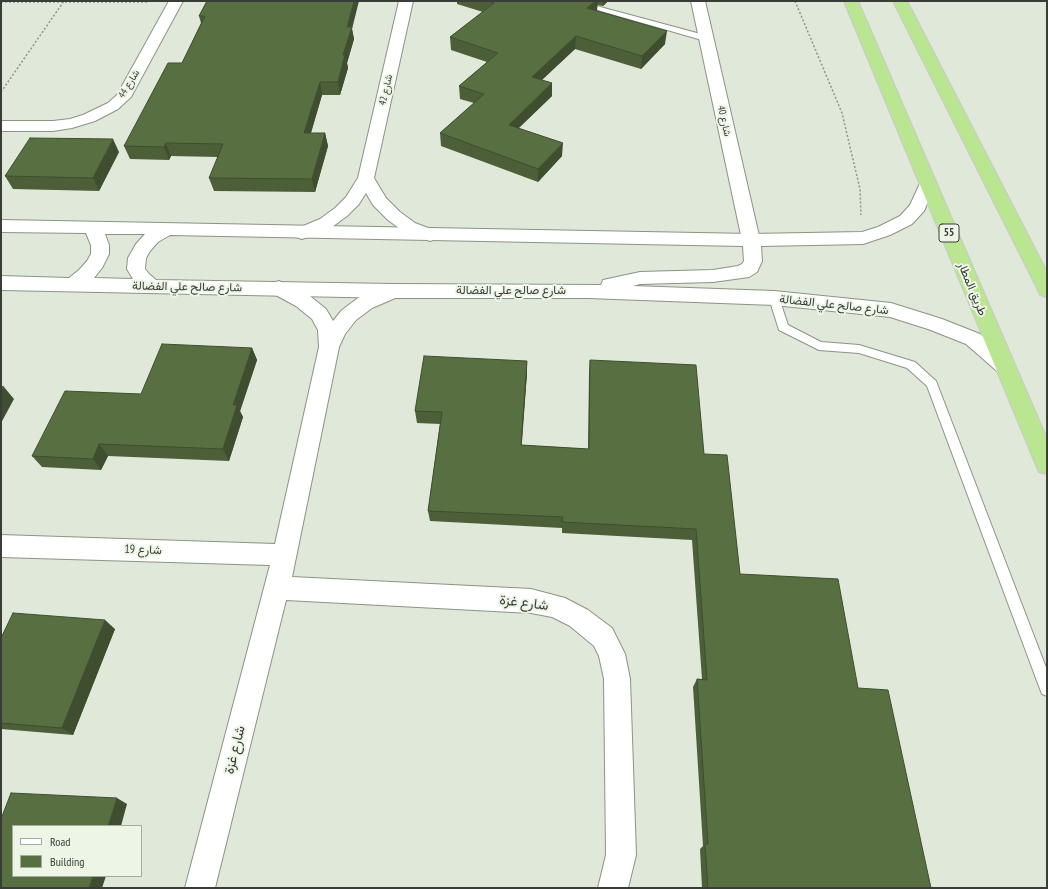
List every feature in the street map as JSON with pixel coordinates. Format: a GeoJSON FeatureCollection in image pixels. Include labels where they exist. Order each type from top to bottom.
{"type":"FeatureCollection","features":[{"type":"Feature","properties":{"kind":"highway","name":"طريق المطار"},"geometry":{"type":"LineString","coordinates":[[851,1],[1047,465]]}},
{"type":"Feature","properties":{"kind":"highway"},"geometry":{"type":"LineString","coordinates":[[887,1],[901,23],[922,45]]}},
{"type":"Feature","properties":{"kind":"highway"},"geometry":{"type":"LineString","coordinates":[[900,1],[1047,290]]}},
{"type":"Feature","properties":{"kind":"street","name":"شارع 44"},"geometry":{"type":"LineString","coordinates":[[1,126],[53,126],[72,123],[89,118],[113,106],[123,96],[176,1]]}},
{"type":"Feature","properties":{"kind":"street","name":"شارع 42"},"geometry":{"type":"LineString","coordinates":[[302,233],[326,223],[341,212],[352,200],[366,178],[406,1]]}},
{"type":"Feature","properties":{"kind":"street","name":"شارع 40"},"geometry":{"type":"LineString","coordinates":[[588,291],[640,278],[713,276],[742,272],[750,268],[753,261],[751,240],[698,1]]}},
{"type":"Feature","properties":{"kind":"street"},"geometry":{"type":"LineString","coordinates":[[366,178],[379,201],[394,216],[409,227],[430,235]]}},
{"type":"Feature","properties":{"kind":"street"},"geometry":{"type":"LineString","coordinates":[[1,226],[302,233],[751,240],[863,238],[884,231],[906,220],[918,207],[928,183]]}},
{"type":"Feature","properties":{"kind":"street"},"geometry":{"type":"LineString","coordinates":[[74,284],[86,275],[95,264],[100,254],[100,244],[97,236],[91,228]]}},
{"type":"Feature","properties":{"kind":"street"},"geometry":{"type":"LineString","coordinates":[[152,286],[142,279],[136,269],[137,258],[142,248],[152,238],[165,230]]}},
{"type":"Feature","properties":{"kind":"street","name":"شارع صالح علي الفضالة"},"geometry":{"type":"LineString","coordinates":[[1,283],[393,291],[588,291],[774,298],[891,310],[935,324],[973,339],[1005,367]]}},
{"type":"Feature","properties":{"kind":"street","name":"شارع غزة"},"geometry":{"type":"LineString","coordinates":[[279,288],[302,301],[319,314],[328,330],[329,346]]}},
{"type":"Feature","properties":{"kind":"street","name":"شارع غزة"},"geometry":{"type":"LineString","coordinates":[[200,888],[277,588],[329,346],[336,331],[349,315],[365,303],[393,291]]}},
{"type":"Feature","properties":{"kind":"street","name":"شارع 19"},"geometry":{"type":"LineString","coordinates":[[1,546],[284,555]]}},
{"type":"Feature","properties":{"kind":"street","name":"شارع غزة"},"geometry":{"type":"LineString","coordinates":[[277,588],[532,601],[556,606],[579,618],[603,637],[612,654],[617,679],[621,855],[614,888]]}},
{"type":"Feature","properties":{"kind":"lane"},"geometry":{"type":"LineString","coordinates":[[570,1],[705,38]]}},
{"type":"Feature","properties":{"kind":"lane"},"geometry":{"type":"LineString","coordinates":[[774,298],[783,327],[819,346],[859,348],[911,365],[932,384],[1047,689]]}},
{"type":"Feature","properties":{"kind":"path"},"geometry":{"type":"LineString","coordinates":[[1,92],[64,1]]}},
{"type":"Feature","properties":{"kind":"path"},"geometry":{"type":"LineString","coordinates":[[1,2],[176,1]]}},
{"type":"Feature","properties":{"kind":"path"},"geometry":{"type":"LineString","coordinates":[[795,1],[842,113],[860,189],[863,238]]}},
{"type":"Feature","properties":{"kind":"building"},"geometry":{"type":"Polygon","coordinates":[[[207,1],[354,1],[347,27],[352,27],[343,55],[345,55],[338,82],[320,82],[304,133],[325,133],[312,179],[209,178],[223,144],[166,143],[164,147],[124,146],[168,63],[182,63],[205,16],[199,16],[207,1]]]}},
{"type":"Feature","properties":{"kind":"building"},"geometry":{"type":"Polygon","coordinates":[[[488,1],[596,1],[587,8],[667,31],[642,56],[576,36],[532,77],[552,83],[509,125],[563,143],[538,169],[440,133],[484,94],[459,86],[498,53],[450,37],[494,3],[488,1]]]}},
{"type":"Feature","properties":{"kind":"building"},"geometry":{"type":"Polygon","coordinates":[[[30,138],[113,139],[93,178],[5,176],[30,138]]]}},
{"type":"Feature","properties":{"kind":"building"},"geometry":{"type":"Polygon","coordinates":[[[162,344],[252,348],[233,405],[237,405],[223,449],[99,444],[93,459],[32,456],[65,391],[141,394],[162,344]]]}},
{"type":"Feature","properties":{"kind":"building"},"geometry":{"type":"Polygon","coordinates":[[[424,356],[527,361],[521,445],[589,449],[590,360],[696,365],[704,454],[727,455],[740,574],[838,579],[858,688],[888,690],[931,888],[708,888],[705,844],[708,844],[697,679],[707,680],[696,529],[562,522],[563,517],[428,511],[442,412],[415,411],[424,356]]]}},
{"type":"Feature","properties":{"kind":"building"},"geometry":{"type":"Polygon","coordinates":[[[13,613],[105,620],[62,728],[1,723],[1,638],[13,613]]]}},
{"type":"Feature","properties":{"kind":"building"},"geometry":{"type":"Polygon","coordinates":[[[11,793],[117,798],[108,825],[12,825],[12,877],[93,877],[89,888],[1,888],[1,819],[11,793]]]}}]}
